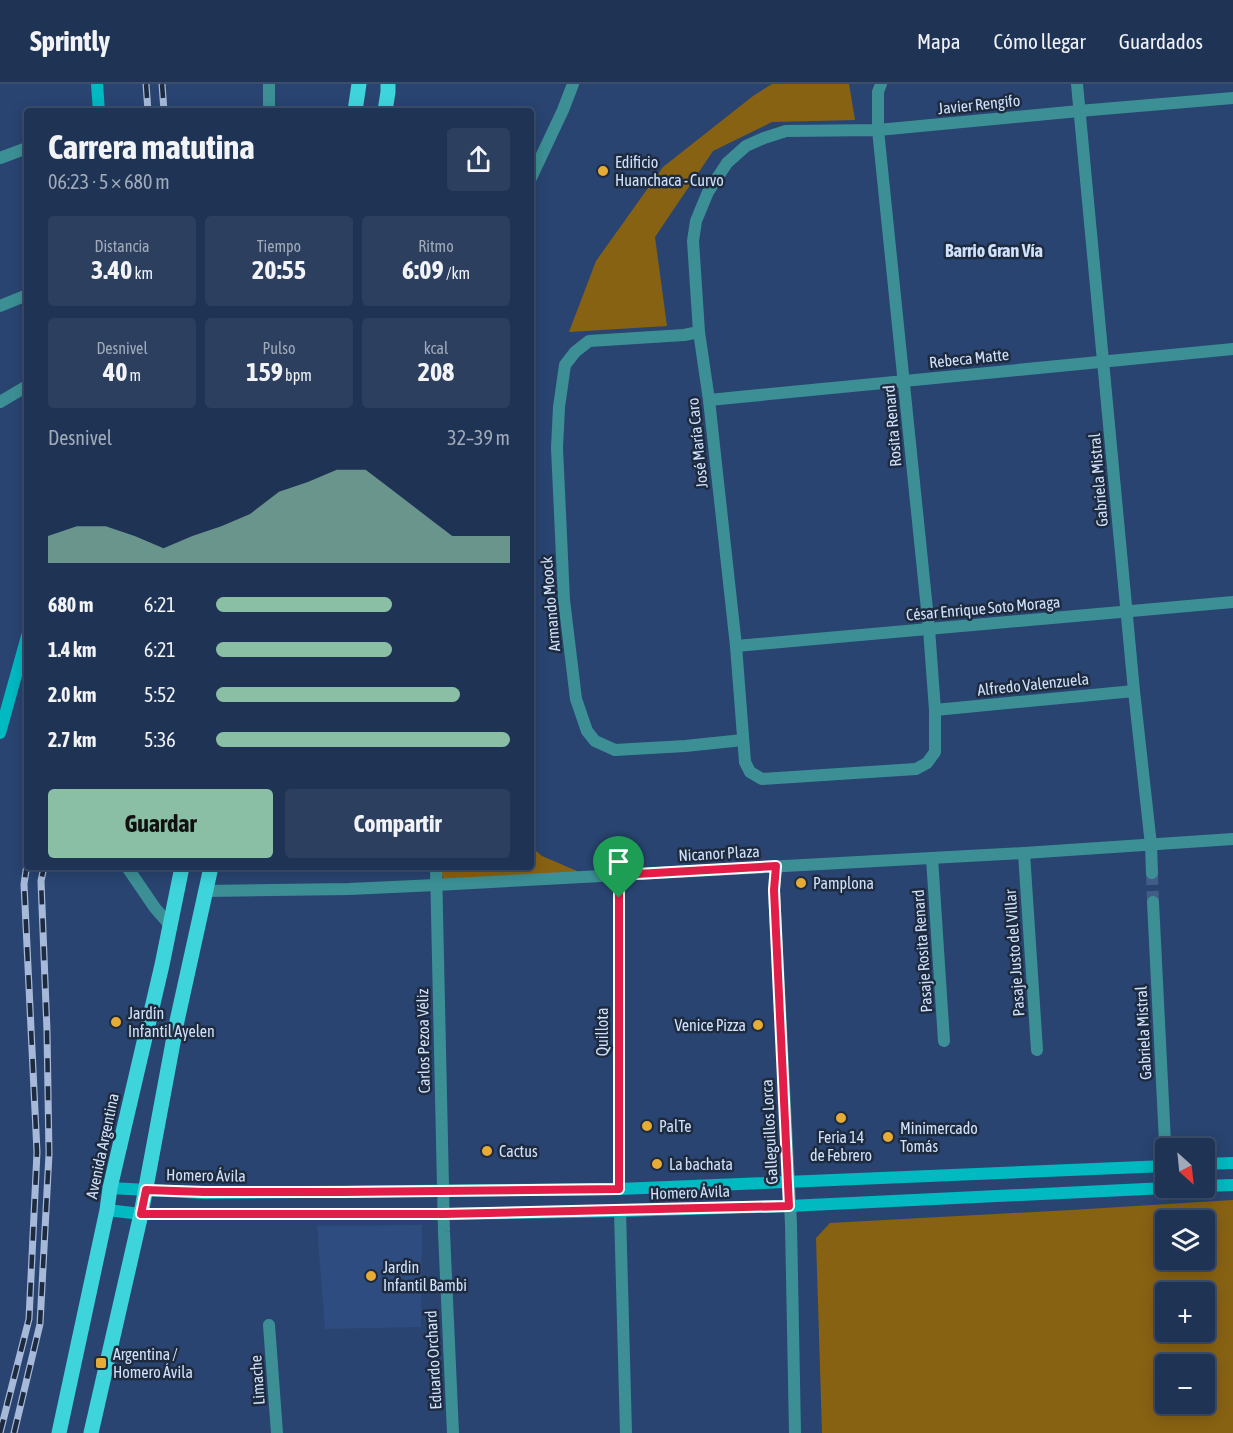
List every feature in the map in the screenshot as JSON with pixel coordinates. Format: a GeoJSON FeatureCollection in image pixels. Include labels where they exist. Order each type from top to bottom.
{"type":"FeatureCollection","features":[{"type":"Feature","properties":{"kind":"main road"},"geometry":{"type":"LineString","coordinates":[[97,84],[99,108]]}},
{"type":"Feature","properties":{"kind":"main road"},"geometry":{"type":"LineString","coordinates":[[355,108],[359,84]]}},
{"type":"Feature","properties":{"kind":"main road"},"geometry":{"type":"LineString","coordinates":[[385,108],[388,84]]}},
{"type":"Feature","properties":{"kind":"main road"},"geometry":{"type":"LineString","coordinates":[[0,733],[24,647]]}},
{"type":"Feature","properties":{"kind":"main road","name":"Avenida Argentina"},"geometry":{"type":"LineString","coordinates":[[59,1433],[110,1188],[162,965],[181,870]]}},
{"type":"Feature","properties":{"kind":"main road"},"geometry":{"type":"LineString","coordinates":[[91,1433],[141,1214],[177,1021],[211,870]]}},
{"type":"Feature","properties":{"kind":"main road"},"geometry":{"type":"LineString","coordinates":[[1215,1164],[1233,1163]]}},
{"type":"Feature","properties":{"kind":"main road","name":"Homero Ávila"},"geometry":{"type":"LineString","coordinates":[[110,1188],[239,1192],[619,1189],[1155,1165]]}},
{"type":"Feature","properties":{"kind":"main road"},"geometry":{"type":"LineString","coordinates":[[1215,1186],[1233,1185]]}},
{"type":"Feature","properties":{"kind":"main road","name":"Homero Ávila"},"geometry":{"type":"LineString","coordinates":[[107,1210],[141,1214],[444,1214],[620,1211],[789,1206],[1155,1189]]}},
{"type":"Feature","properties":{"kind":"street"},"geometry":{"type":"LineString","coordinates":[[268,84],[269,108]]}},
{"type":"Feature","properties":{"kind":"street"},"geometry":{"type":"LineString","coordinates":[[534,172],[573,84]]}},
{"type":"Feature","properties":{"kind":"street","name":"Rosita Renard"},"geometry":{"type":"LineString","coordinates":[[750,772],[762,779],[916,769],[927,763],[935,752],[935,710],[929,629],[878,130],[878,93],[881,84]]}},
{"type":"Feature","properties":{"kind":"street","name":"Gabriela Mistral"},"geometry":{"type":"LineString","coordinates":[[1077,84],[1152,873]]}},
{"type":"Feature","properties":{"kind":"street","name":"Javier Rengifo"},"geometry":{"type":"LineString","coordinates":[[764,138],[786,131],[878,130],[1233,98]]}},
{"type":"Feature","properties":{"kind":"street","name":"José María Caro"},"geometry":{"type":"LineString","coordinates":[[750,772],[743,740],[736,646],[709,400],[699,332],[693,241],[696,221],[708,192],[726,163],[746,146],[764,138]]}},
{"type":"Feature","properties":{"kind":"street"},"geometry":{"type":"LineString","coordinates":[[0,158],[24,149]]}},
{"type":"Feature","properties":{"kind":"street"},"geometry":{"type":"LineString","coordinates":[[0,306],[24,296]]}},
{"type":"Feature","properties":{"kind":"street","name":"Armando Moock"},"geometry":{"type":"LineString","coordinates":[[699,332],[589,341],[575,352],[565,365],[559,406],[557,448],[564,600],[576,699],[587,731],[595,741],[615,750],[743,740]]}},
{"type":"Feature","properties":{"kind":"street","name":"Rebeca Matte"},"geometry":{"type":"LineString","coordinates":[[709,400],[1233,350]]}},
{"type":"Feature","properties":{"kind":"street"},"geometry":{"type":"LineString","coordinates":[[0,402],[24,388]]}},
{"type":"Feature","properties":{"kind":"street","name":"César Enrique Soto Moraga"},"geometry":{"type":"LineString","coordinates":[[736,646],[1233,602]]}},
{"type":"Feature","properties":{"kind":"street","name":"Alfredo Valenzuela"},"geometry":{"type":"LineString","coordinates":[[935,710],[1134,691]]}},
{"type":"Feature","properties":{"kind":"street","name":"Nicanor Plaza"},"geometry":{"type":"LineString","coordinates":[[206,891],[436,885],[1233,840]]}},
{"type":"Feature","properties":{"kind":"street","name":"Pasaje Justo del Villar"},"geometry":{"type":"LineString","coordinates":[[1024,853],[1037,1050]]}},
{"type":"Feature","properties":{"kind":"street","name":"Pasaje Rosita Renard"},"geometry":{"type":"LineString","coordinates":[[932,858],[944,1041]]}},
{"type":"Feature","properties":{"kind":"street","name":"Galleguillos Lorca"},"geometry":{"type":"LineString","coordinates":[[776,866],[774,890],[789,1206],[795,1433]]}},
{"type":"Feature","properties":{"kind":"street"},"geometry":{"type":"LineString","coordinates":[[129,870],[169,924]]}},
{"type":"Feature","properties":{"kind":"street","name":"Carlos Pezoa Véliz"},"geometry":{"type":"LineString","coordinates":[[436,870],[444,1214]]}},
{"type":"Feature","properties":{"kind":"street","name":"Quillota"},"geometry":{"type":"LineString","coordinates":[[619,875],[619,1189]]}},
{"type":"Feature","properties":{"kind":"street","name":"Gabriela Mistral"},"geometry":{"type":"LineString","coordinates":[[1154,902],[1165,1138]]}},
{"type":"Feature","properties":{"kind":"street"},"geometry":{"type":"LineString","coordinates":[[620,1211],[626,1433]]}},
{"type":"Feature","properties":{"kind":"street","name":"Eduardo Orchard"},"geometry":{"type":"LineString","coordinates":[[444,1214],[453,1433]]}},
{"type":"Feature","properties":{"kind":"street","name":"Limache"},"geometry":{"type":"LineString","coordinates":[[269,1325],[277,1433]]}},
{"type":"Feature","properties":{"kind":"shaded area"},"geometry":{"type":"Polygon","coordinates":[[[772,84],[849,84],[855,120],[772,122],[713,151],[655,237],[667,326],[569,332],[596,261],[663,167],[753,96],[772,84]]]}},
{"type":"Feature","properties":{"kind":"shaded area"},"geometry":{"type":"Polygon","coordinates":[[[534,849],[542,856],[584,874],[444,881],[441,870],[534,870],[534,849]]]}},
{"type":"Feature","properties":{"kind":"shaded area"},"geometry":{"type":"Polygon","coordinates":[[[1233,1200],[1233,1433],[822,1433],[816,1238],[830,1223],[1233,1200]]]}},
{"type":"Feature","properties":{"kind":"shaded area","name":"Jardin Infantil Bambi"},"geometry":{"type":"Polygon","coordinates":[[[422,1225],[421,1327],[325,1329],[317,1226],[422,1225]]]}},
{"type":"Feature","properties":{"kind":"tunnel"},"geometry":{"type":"LineString","coordinates":[[1152,873],[1153,902]]}},
{"type":"Feature","properties":{"kind":"railway"},"geometry":{"type":"LineString","coordinates":[[146,84],[148,108]]}},
{"type":"Feature","properties":{"kind":"railway"},"geometry":{"type":"LineString","coordinates":[[162,84],[164,108]]}},
{"type":"Feature","properties":{"kind":"railway"},"geometry":{"type":"LineString","coordinates":[[0,1433],[29,1319],[37,1152],[24,884],[26,870]]}},
{"type":"Feature","properties":{"kind":"railway"},"geometry":{"type":"LineString","coordinates":[[14,1433],[40,1324],[49,1154],[41,881],[43,870]]}},
{"type":"Feature","properties":{"kind":"place","name":"Edificio Huanchaca - Curvo"},"geometry":{"type":"Point","coordinates":[603,171]}},
{"type":"Feature","properties":{"kind":"place","name":"Pamplona"},"geometry":{"type":"Point","coordinates":[801,883]}},
{"type":"Feature","properties":{"kind":"place","name":"Jardín Infantil Ayelen"},"geometry":{"type":"Point","coordinates":[116,1022]}},
{"type":"Feature","properties":{"kind":"place","name":"Venice Pizza"},"geometry":{"type":"Point","coordinates":[758,1025]}},
{"type":"Feature","properties":{"kind":"place","name":"Feria 14 de Febrero"},"geometry":{"type":"Point","coordinates":[841,1118]}},
{"type":"Feature","properties":{"kind":"place","name":"PalTe"},"geometry":{"type":"Point","coordinates":[647,1126]}},
{"type":"Feature","properties":{"kind":"place","name":"Minimercado Tomás"},"geometry":{"type":"Point","coordinates":[888,1137]}},
{"type":"Feature","properties":{"kind":"place","name":"Cactus"},"geometry":{"type":"Point","coordinates":[487,1151]}},
{"type":"Feature","properties":{"kind":"place","name":"La bachata"},"geometry":{"type":"Point","coordinates":[657,1164]}},
{"type":"Feature","properties":{"kind":"place","name":"Jardin Infantil Bambi"},"geometry":{"type":"Point","coordinates":[371,1276]}},
{"type":"Feature","properties":{"kind":"place","name":"Argentina / Homero Ávila"},"geometry":{"type":"Point","coordinates":[101,1363]}},
{"type":"Feature","properties":{"kind":"district","name":"Barrio Gran Vía"},"geometry":{"type":"Point","coordinates":[994,251]}},
{"type":"Feature","properties":{"kind":"route"},"geometry":{"type":"LineString","coordinates":[[776,866],[774,890],[789,1206],[444,1214],[141,1214],[146,1190],[164,1192],[343,1192],[619,1189],[619,898],[619,875],[776,866]]}}]}
